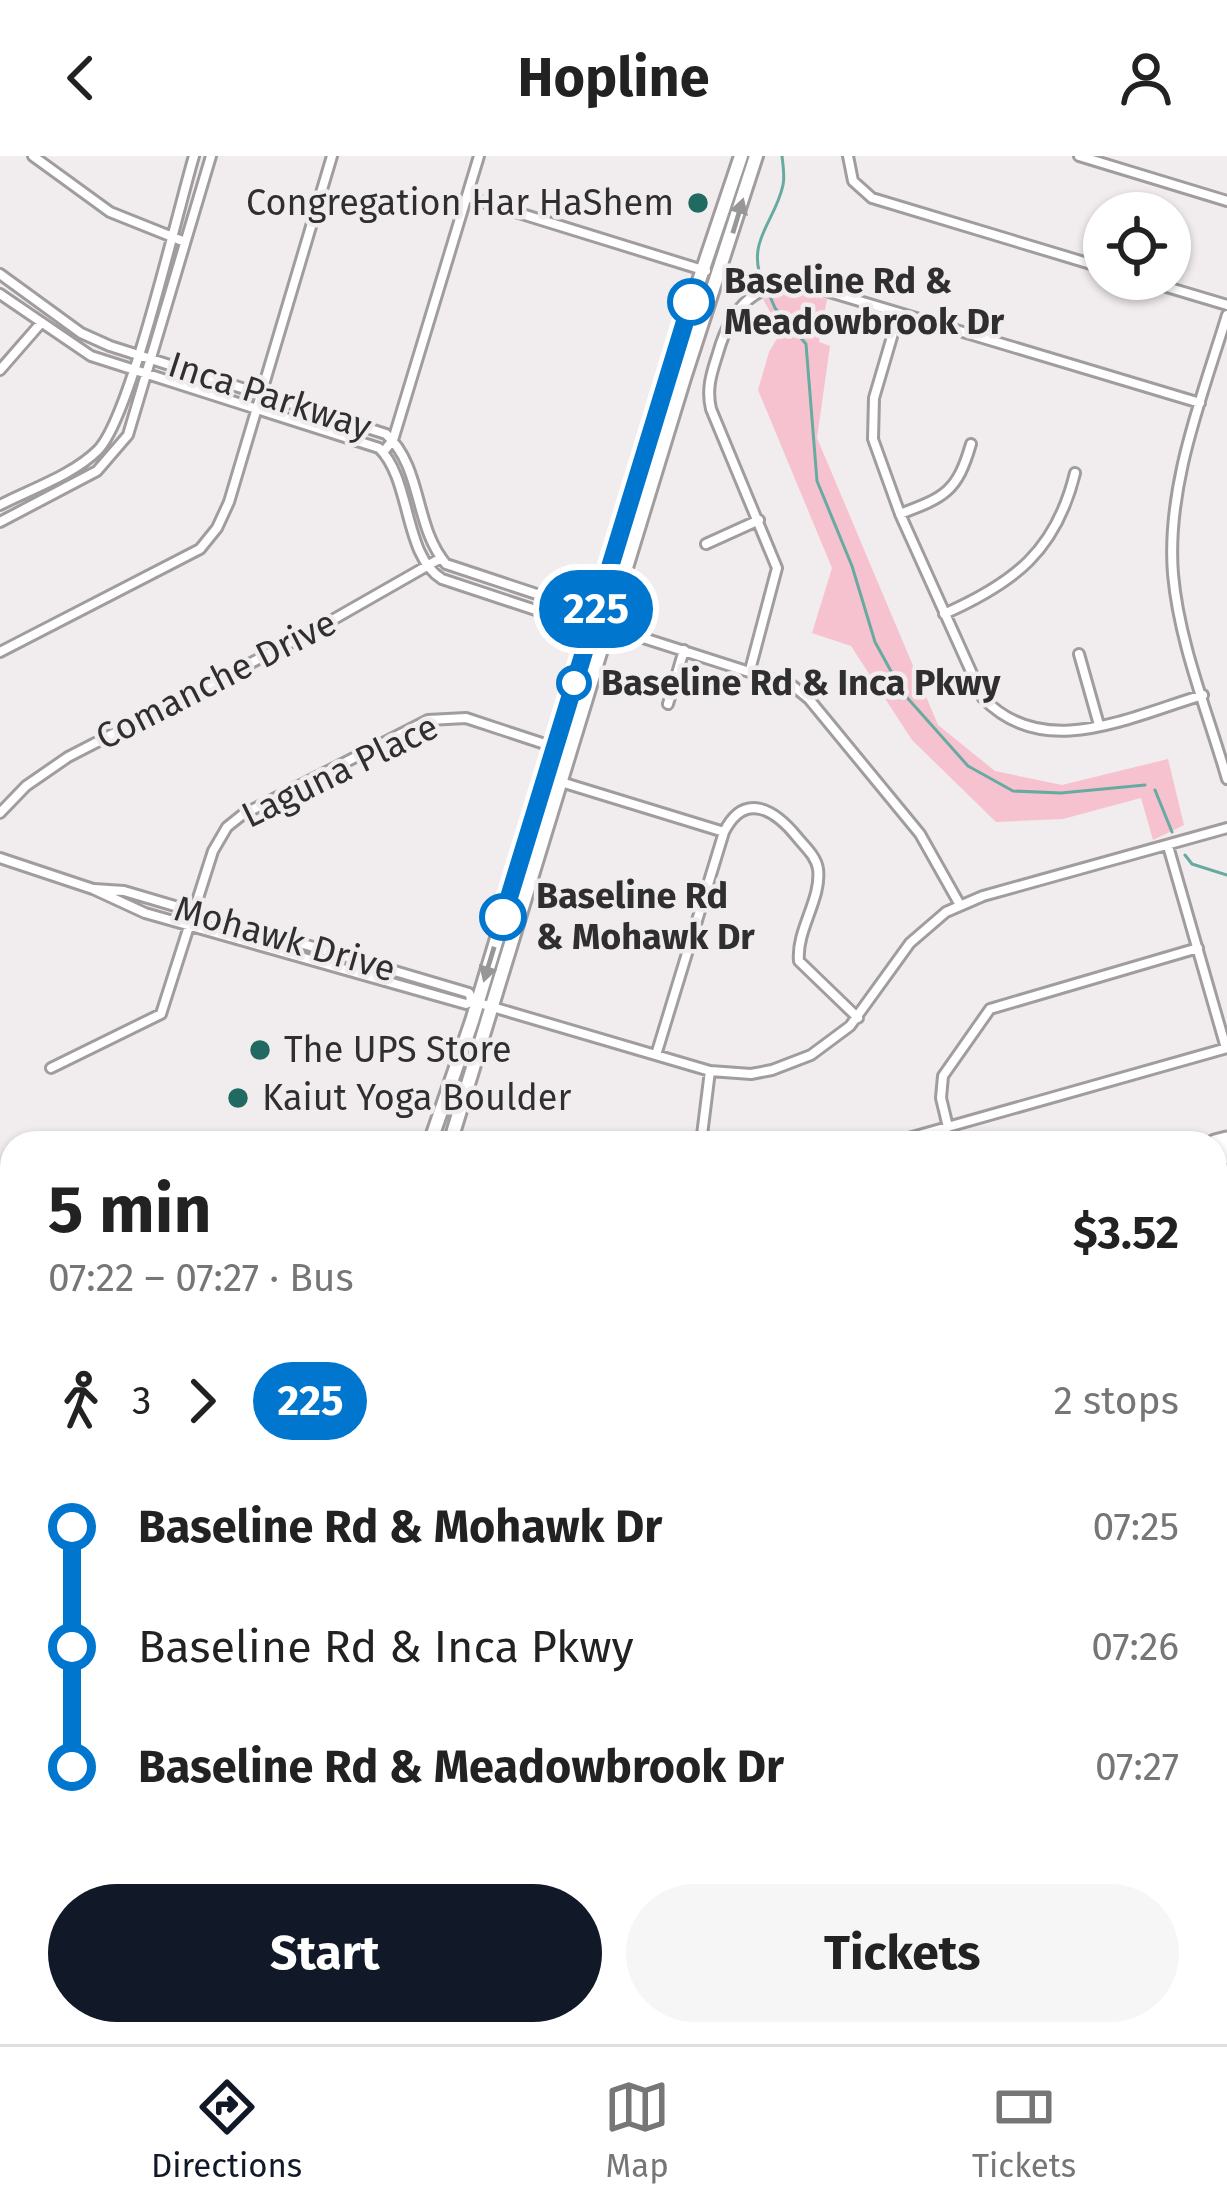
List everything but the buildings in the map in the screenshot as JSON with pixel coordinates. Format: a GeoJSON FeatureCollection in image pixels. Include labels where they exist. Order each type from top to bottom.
{"type":"FeatureCollection","features":[{"type":"Feature","properties":{"kind":"main road"},"geometry":{"type":"LineString","coordinates":[[434,1131],[741,156]]}},
{"type":"Feature","properties":{"kind":"main road"},"geometry":{"type":"LineString","coordinates":[[454,1131],[756,156]]}},
{"type":"Feature","properties":{"kind":"street"},"geometry":{"type":"LineString","coordinates":[[33,156],[110,212],[185,242]]}},
{"type":"Feature","properties":{"kind":"street"},"geometry":{"type":"LineString","coordinates":[[0,505],[84,461],[99,449],[114,425],[194,156]]}},
{"type":"Feature","properties":{"kind":"street"},"geometry":{"type":"LineString","coordinates":[[0,522],[88,477],[109,461],[128,435],[211,156]]}},
{"type":"Feature","properties":{"kind":"street"},"geometry":{"type":"LineString","coordinates":[[0,652],[200,550],[225,515],[332,156]]}},
{"type":"Feature","properties":{"kind":"street"},"geometry":{"type":"LineString","coordinates":[[384,452],[393,440],[479,156]]}},
{"type":"Feature","properties":{"kind":"street"},"geometry":{"type":"LineString","coordinates":[[848,156],[853,181],[872,198],[1083,262]]}},
{"type":"Feature","properties":{"kind":"street"},"geometry":{"type":"LineString","coordinates":[[1078,156],[1227,201]]}},
{"type":"Feature","properties":{"kind":"street"},"geometry":{"type":"LineString","coordinates":[[466,197],[718,275]]}},
{"type":"Feature","properties":{"kind":"street","name":"Inca Parkway"},"geometry":{"type":"LineString","coordinates":[[0,274],[81,333],[378,429],[405,455],[441,559]]}},
{"type":"Feature","properties":{"kind":"street"},"geometry":{"type":"LineString","coordinates":[[750,670],[776,580],[774,556],[711,409],[708,386],[726,324],[744,302],[768,288],[806,285],[1199,403]]}},
{"type":"Feature","properties":{"kind":"street","name":"Inca Parkway"},"geometry":{"type":"LineString","coordinates":[[0,294],[79,351],[384,452],[428,569]]}},
{"type":"Feature","properties":{"kind":"street"},"geometry":{"type":"LineString","coordinates":[[1191,294],[1227,305]]}},
{"type":"Feature","properties":{"kind":"street"},"geometry":{"type":"LineString","coordinates":[[899,313],[871,417],[878,459],[974,684],[1007,719],[1053,734],[1203,695]]}},
{"type":"Feature","properties":{"kind":"street"},"geometry":{"type":"LineString","coordinates":[[1227,315],[1182,471],[1173,564],[1177,600],[1227,778]]}},
{"type":"Feature","properties":{"kind":"street"},"geometry":{"type":"LineString","coordinates":[[0,370],[41,323]]}},
{"type":"Feature","properties":{"kind":"street"},"geometry":{"type":"LineString","coordinates":[[900,514],[948,493],[963,472],[971,444]]}},
{"type":"Feature","properties":{"kind":"street"},"geometry":{"type":"LineString","coordinates":[[944,614],[1003,585],[1036,555],[1063,512],[1075,472]]}},
{"type":"Feature","properties":{"kind":"street"},"geometry":{"type":"LineString","coordinates":[[706,544],[759,520]]}},
{"type":"Feature","properties":{"kind":"street"},"geometry":{"type":"LineString","coordinates":[[441,559],[609,627],[780,680],[809,699],[920,834],[960,905]]}},
{"type":"Feature","properties":{"kind":"street","name":"Comanche Drive"},"geometry":{"type":"LineString","coordinates":[[0,813],[26,786],[68,757],[441,559]]}},
{"type":"Feature","properties":{"kind":"street"},"geometry":{"type":"LineString","coordinates":[[428,569],[452,583],[592,620]]}},
{"type":"Feature","properties":{"kind":"street"},"geometry":{"type":"LineString","coordinates":[[668,704],[683,650]]}},
{"type":"Feature","properties":{"kind":"street"},"geometry":{"type":"LineString","coordinates":[[1079,654],[1099,725]]}},
{"type":"Feature","properties":{"kind":"street","name":"Laguna Place"},"geometry":{"type":"LineString","coordinates":[[51,1069],[161,1014],[213,851],[227,827],[242,815],[436,718],[466,718],[554,747]]}},
{"type":"Feature","properties":{"kind":"street"},"geometry":{"type":"LineString","coordinates":[[561,782],[724,832]]}},
{"type":"Feature","properties":{"kind":"street"},"geometry":{"type":"LineString","coordinates":[[656,1055],[724,832],[746,810],[769,810],[814,856],[819,873],[796,962],[858,1018]]}},
{"type":"Feature","properties":{"kind":"street"},"geometry":{"type":"LineString","coordinates":[[475,1001],[710,1071],[751,1074],[792,1064],[835,1040],[858,1018],[910,943],[960,905],[1227,828]]}},
{"type":"Feature","properties":{"kind":"street"},"geometry":{"type":"LineString","coordinates":[[934,1131],[1227,1048],[1168,846]]}},
{"type":"Feature","properties":{"kind":"street","name":"Mohawk Drive"},"geometry":{"type":"LineString","coordinates":[[0,858],[189,926],[462,1004],[475,1001]]}},
{"type":"Feature","properties":{"kind":"street","name":"Mohawk Drive"},"geometry":{"type":"LineString","coordinates":[[93,889],[124,891],[465,992],[475,1001]]}},
{"type":"Feature","properties":{"kind":"street"},"geometry":{"type":"LineString","coordinates":[[948,1127],[940,1098],[943,1076],[990,1009],[1198,948]]}},
{"type":"Feature","properties":{"kind":"street"},"geometry":{"type":"LineString","coordinates":[[702,1131],[710,1071]]}},
{"type":"Feature","properties":{"kind":"shaded area"},"geometry":{"type":"Polygon","coordinates":[[[787,292],[827,299],[819,342],[830,346],[817,438],[938,725],[995,771],[1062,785],[1168,759],[1184,825],[1153,840],[1141,798],[1063,819],[996,822],[912,740],[851,646],[812,633],[832,568],[758,390],[769,352],[781,332],[763,299],[787,292]]]}},
{"type":"Feature","properties":{"kind":"waterway"},"geometry":{"type":"LineString","coordinates":[[764,285],[757,257],[783,185],[782,156]]}},
{"type":"Feature","properties":{"kind":"waterway"},"geometry":{"type":"LineString","coordinates":[[769,294],[806,344],[817,481],[852,566],[875,642],[903,693],[968,766],[1013,791],[1061,793],[1145,785]]}},
{"type":"Feature","properties":{"kind":"waterway"},"geometry":{"type":"LineString","coordinates":[[1155,790],[1172,832]]}},
{"type":"Feature","properties":{"kind":"waterway"},"geometry":{"type":"LineString","coordinates":[[1185,855],[1192,864],[1227,875]]}},
{"type":"Feature","properties":{"kind":"bus line","name":"225"},"geometry":{"type":"LineString","coordinates":[[503,917],[691,302]]}},
{"type":"Feature","properties":{"kind":"place","name":"Congregation Har HaShem"},"geometry":{"type":"Point","coordinates":[698,203]}},
{"type":"Feature","properties":{"kind":"place","name":"Baseline Rd & Meadowbrook Dr"},"geometry":{"type":"Point","coordinates":[691,302]}},
{"type":"Feature","properties":{"kind":"place","name":"Baseline Rd & Inca Pkwy"},"geometry":{"type":"Point","coordinates":[574,683]}},
{"type":"Feature","properties":{"kind":"place","name":"Baseline Rd & Mohawk Dr"},"geometry":{"type":"Point","coordinates":[503,917]}},
{"type":"Feature","properties":{"kind":"place","name":"The UPS Store"},"geometry":{"type":"Point","coordinates":[260,1050]}},
{"type":"Feature","properties":{"kind":"place","name":"Kaiut Yoga Boulder"},"geometry":{"type":"Point","coordinates":[238,1098]}}]}
